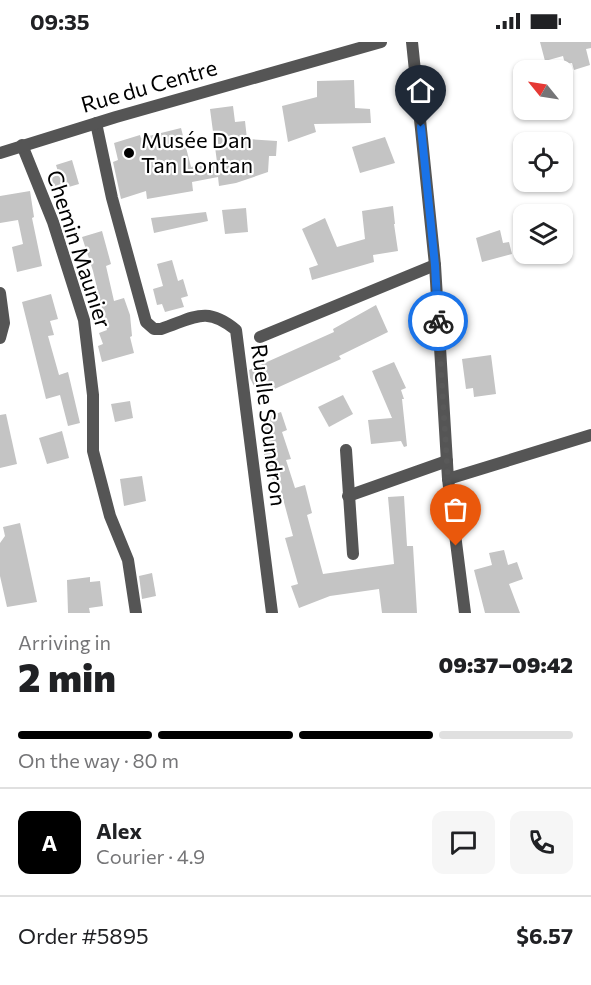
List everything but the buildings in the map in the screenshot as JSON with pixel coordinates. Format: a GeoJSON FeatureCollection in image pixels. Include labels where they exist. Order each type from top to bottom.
{"type":"FeatureCollection","features":[{"type":"Feature","properties":{"kind":"street","name":"Rue du Centre"},"geometry":{"type":"LineString","coordinates":[[0,153],[378,42]]}},
{"type":"Feature","properties":{"kind":"street"},"geometry":{"type":"LineString","coordinates":[[412,42],[435,265],[448,479],[465,613]]}},
{"type":"Feature","properties":{"kind":"street","name":"Ruelle Soundron"},"geometry":{"type":"LineString","coordinates":[[96,123],[112,198],[146,322],[154,330],[206,315],[223,319],[236,330],[272,613]]}},
{"type":"Feature","properties":{"kind":"street","name":"Chemin Maunier"},"geometry":{"type":"LineString","coordinates":[[22,145],[53,222],[84,320],[93,395],[93,451],[110,516],[128,560],[136,613]]}},
{"type":"Feature","properties":{"kind":"street"},"geometry":{"type":"LineString","coordinates":[[260,337],[435,265]]}},
{"type":"Feature","properties":{"kind":"street"},"geometry":{"type":"LineString","coordinates":[[0,293],[4,323],[0,338]]}},
{"type":"Feature","properties":{"kind":"street"},"geometry":{"type":"LineString","coordinates":[[448,479],[591,435]]}},
{"type":"Feature","properties":{"kind":"street"},"geometry":{"type":"LineString","coordinates":[[346,450],[352,554]]}},
{"type":"Feature","properties":{"kind":"street"},"geometry":{"type":"LineString","coordinates":[[348,496],[447,461]]}},
{"type":"Feature","properties":{"kind":"way so far"},"geometry":{"type":"LineString","coordinates":[[438,321],[448,479],[456,546]]}},
{"type":"Feature","properties":{"kind":"place","name":"Musée Dan Tan Lontan"},"geometry":{"type":"Point","coordinates":[129,153]}},
{"type":"Feature","properties":{"kind":"route"},"geometry":{"type":"LineString","coordinates":[[421,127],[435,265],[438,321]]}}]}
